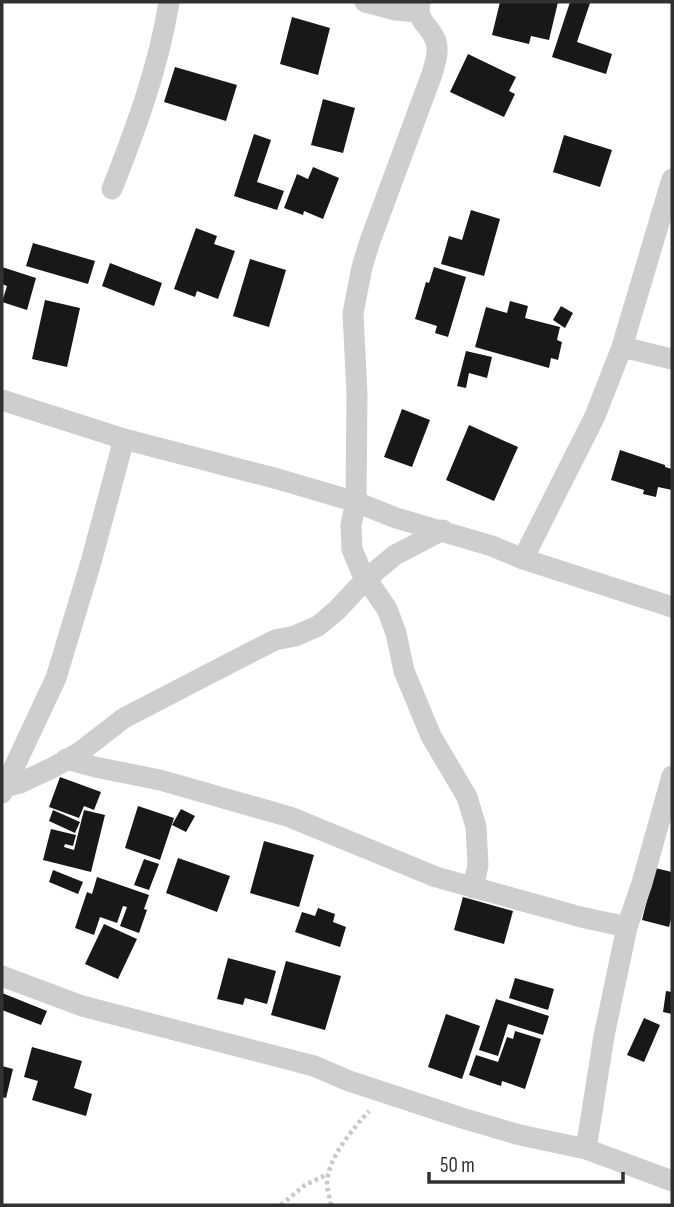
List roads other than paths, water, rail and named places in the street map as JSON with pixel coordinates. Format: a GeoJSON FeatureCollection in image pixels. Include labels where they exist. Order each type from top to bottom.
{"type":"FeatureCollection","features":[{"type":"Feature","properties":{"kind":"street"},"geometry":{"type":"LineString","coordinates":[[112,189],[147,91],[165,29],[169,2]]}},
{"type":"Feature","properties":{"kind":"street"},"geometry":{"type":"LineString","coordinates":[[365,2],[397,10],[419,7],[436,39],[437,52],[370,242],[356,291],[353,313],[357,394],[356,502],[351,525],[352,549],[366,579],[387,609],[396,633],[404,671],[431,736],[467,797],[477,827],[478,864],[473,888]]}},
{"type":"Feature","properties":{"kind":"street"},"geometry":{"type":"LineString","coordinates":[[523,559],[595,416],[622,347],[672,178]]}},
{"type":"Feature","properties":{"kind":"street"},"geometry":{"type":"LineString","coordinates":[[622,347],[672,359]]}},
{"type":"Feature","properties":{"kind":"street"},"geometry":{"type":"LineString","coordinates":[[2,400],[124,439],[356,502],[396,518],[443,530],[672,607]]}},
{"type":"Feature","properties":{"kind":"street"},"geometry":{"type":"LineString","coordinates":[[3,790],[56,678],[124,439]]}},
{"type":"Feature","properties":{"kind":"street"},"geometry":{"type":"LineString","coordinates":[[3,790],[35,777],[80,752],[124,718],[275,640],[295,636],[318,626],[395,555],[443,530]]}},
{"type":"Feature","properties":{"kind":"street"},"geometry":{"type":"LineString","coordinates":[[66,759],[160,780],[290,817],[436,877],[626,928]]}},
{"type":"Feature","properties":{"kind":"street"},"geometry":{"type":"LineString","coordinates":[[586,1149],[604,1037],[626,928],[642,883],[672,776]]}},
{"type":"Feature","properties":{"kind":"street"},"geometry":{"type":"LineString","coordinates":[[2,976],[82,1006],[314,1066],[349,1082],[520,1135],[586,1149],[672,1181]]}}]}
